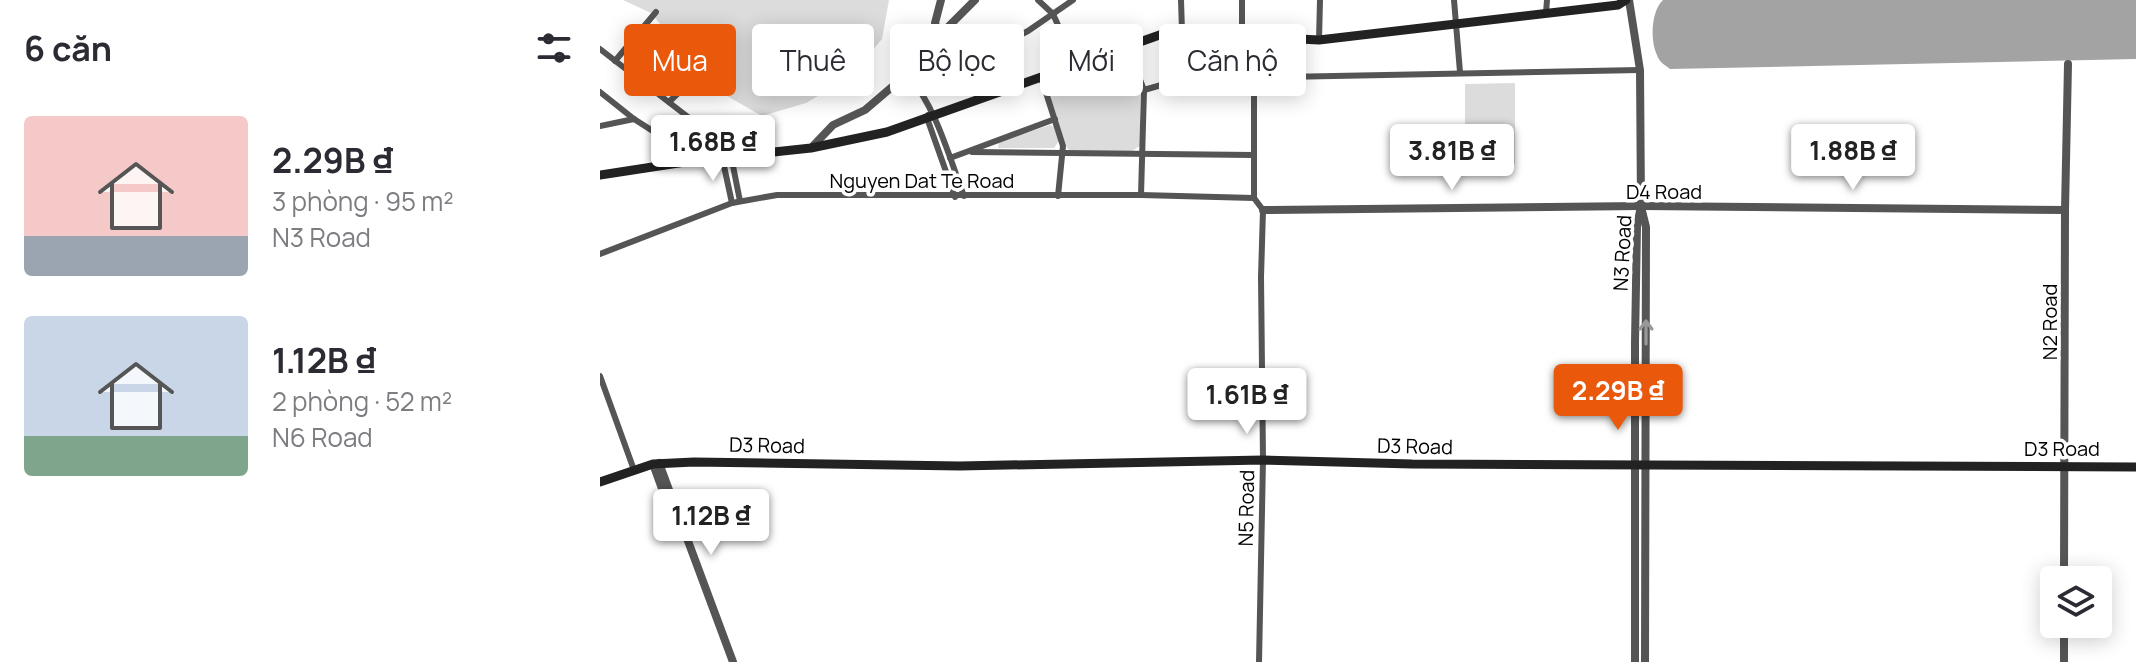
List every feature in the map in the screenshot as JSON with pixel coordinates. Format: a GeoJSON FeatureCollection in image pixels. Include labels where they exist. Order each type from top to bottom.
{"type":"FeatureCollection","features":[{"type":"Feature","properties":{"kind":"main road"},"geometry":{"type":"LineString","coordinates":[[1306,39],[1618,5],[1627,0]]}},
{"type":"Feature","properties":{"kind":"main road"},"geometry":{"type":"LineString","coordinates":[[600,175],[698,160],[811,148],[887,132],[1040,77]]}},
{"type":"Feature","properties":{"kind":"main road","name":"D3 Road"},"geometry":{"type":"LineString","coordinates":[[600,482],[656,463],[960,466],[1263,460],[1884,468],[2136,467]]}},
{"type":"Feature","properties":{"kind":"street"},"geometry":{"type":"LineString","coordinates":[[935,24],[941,0]]}},
{"type":"Feature","properties":{"kind":"street"},"geometry":{"type":"LineString","coordinates":[[952,24],[975,0]]}},
{"type":"Feature","properties":{"kind":"street"},"geometry":{"type":"LineString","coordinates":[[1038,0],[1053,14],[1058,24]]}},
{"type":"Feature","properties":{"kind":"street"},"geometry":{"type":"LineString","coordinates":[[1024,33],[1073,0]]}},
{"type":"Feature","properties":{"kind":"street"},"geometry":{"type":"LineString","coordinates":[[1181,0],[1182,24]]}},
{"type":"Feature","properties":{"kind":"street"},"geometry":{"type":"LineString","coordinates":[[1242,0],[1242,24]]}},
{"type":"Feature","properties":{"kind":"street"},"geometry":{"type":"LineString","coordinates":[[1319,40],[1320,0]]}},
{"type":"Feature","properties":{"kind":"street"},"geometry":{"type":"LineString","coordinates":[[1454,0],[1460,72]]}},
{"type":"Feature","properties":{"kind":"street"},"geometry":{"type":"LineString","coordinates":[[1546,13],[1547,0]]}},
{"type":"Feature","properties":{"kind":"street","name":"N3 Road"},"geometry":{"type":"LineString","coordinates":[[1627,0],[1640,70],[1641,206],[1646,227],[1635,662]]}},
{"type":"Feature","properties":{"kind":"street"},"geometry":{"type":"LineString","coordinates":[[615,61],[656,12]]}},
{"type":"Feature","properties":{"kind":"street"},"geometry":{"type":"LineString","coordinates":[[600,49],[743,155]]}},
{"type":"Feature","properties":{"kind":"street","name":"N2 Road"},"geometry":{"type":"LineString","coordinates":[[2064,566],[2068,64]]}},
{"type":"Feature","properties":{"kind":"street"},"geometry":{"type":"LineString","coordinates":[[1306,76],[1640,70]]}},
{"type":"Feature","properties":{"kind":"street"},"geometry":{"type":"LineString","coordinates":[[1141,195],[1144,90],[1159,86]]}},
{"type":"Feature","properties":{"kind":"street"},"geometry":{"type":"LineString","coordinates":[[811,148],[833,125],[865,110],[890,89]]}},
{"type":"Feature","properties":{"kind":"street"},"geometry":{"type":"LineString","coordinates":[[600,92],[634,119],[698,160]]}},
{"type":"Feature","properties":{"kind":"street"},"geometry":{"type":"LineString","coordinates":[[669,102],[675,96]]}},
{"type":"Feature","properties":{"kind":"street"},"geometry":{"type":"LineString","coordinates":[[925,96],[955,197]]}},
{"type":"Feature","properties":{"kind":"street"},"geometry":{"type":"LineString","coordinates":[[1047,96],[1063,146],[1058,196]]}},
{"type":"Feature","properties":{"kind":"street"},"geometry":{"type":"LineString","coordinates":[[1254,96],[1254,198],[1263,210]]}},
{"type":"Feature","properties":{"kind":"street"},"geometry":{"type":"LineString","coordinates":[[931,114],[964,196]]}},
{"type":"Feature","properties":{"kind":"street"},"geometry":{"type":"LineString","coordinates":[[600,126],[634,119]]}},
{"type":"Feature","properties":{"kind":"street"},"geometry":{"type":"LineString","coordinates":[[950,158],[1055,119]]}},
{"type":"Feature","properties":{"kind":"street"},"geometry":{"type":"LineString","coordinates":[[972,152],[1254,155]]}},
{"type":"Feature","properties":{"kind":"street"},"geometry":{"type":"LineString","coordinates":[[726,157],[736,202]]}},
{"type":"Feature","properties":{"kind":"street","name":"Nguyen Dat Te Road"},"geometry":{"type":"LineString","coordinates":[[600,254],[736,202],[777,195],[1254,198]]}},
{"type":"Feature","properties":{"kind":"street","name":"D4 Road"},"geometry":{"type":"LineString","coordinates":[[1263,210],[1641,206],[2065,210]]}},
{"type":"Feature","properties":{"kind":"street","name":"N5 Road"},"geometry":{"type":"LineString","coordinates":[[1259,662],[1263,210]]}},
{"type":"Feature","properties":{"kind":"street"},"geometry":{"type":"LineString","coordinates":[[600,376],[634,470]]}},
{"type":"Feature","properties":{"kind":"street"},"geometry":{"type":"LineString","coordinates":[[656,463],[731,662]]}},
{"type":"Feature","properties":{"kind":"street","name":"N3 Road"},"geometry":{"type":"LineString","coordinates":[[1640,464],[1645,662]]}},
{"type":"Feature","properties":{"kind":"street"},"geometry":{"type":"LineString","coordinates":[[1635,607],[1646,607]]}},
{"type":"Feature","properties":{"kind":"street"},"geometry":{"type":"LineString","coordinates":[[2064,638],[2064,662]]}},
{"type":"Feature","properties":{"kind":"shaded area"},"geometry":{"type":"Polygon","coordinates":[[[623,0],[889,0],[882,39],[874,48],[874,24],[752,24],[752,96],[818,96],[806,103],[762,116],[727,96],[736,96],[736,24],[660,24],[651,13],[623,0]]]}},
{"type":"Feature","properties":{"kind":"shaded area"},"geometry":{"type":"Polygon","coordinates":[[[1663,0],[2136,0],[2136,59],[1670,69],[1659,60],[1653,42],[1654,19],[1663,0]]]}},
{"type":"Feature","properties":{"kind":"shaded area"},"geometry":{"type":"Polygon","coordinates":[[[1515,83],[1515,164],[1465,164],[1465,84],[1515,83]]]}},
{"type":"Feature","properties":{"kind":"shaded area"},"geometry":{"type":"Polygon","coordinates":[[[1049,96],[1140,96],[1140,146],[1132,151],[1070,151],[1049,96]]]}},
{"type":"Feature","properties":{"kind":"shaded area"},"geometry":{"type":"Polygon","coordinates":[[[1050,125],[1054,127],[1059,141],[1054,148],[998,148],[999,142],[1050,125]]]}}]}
